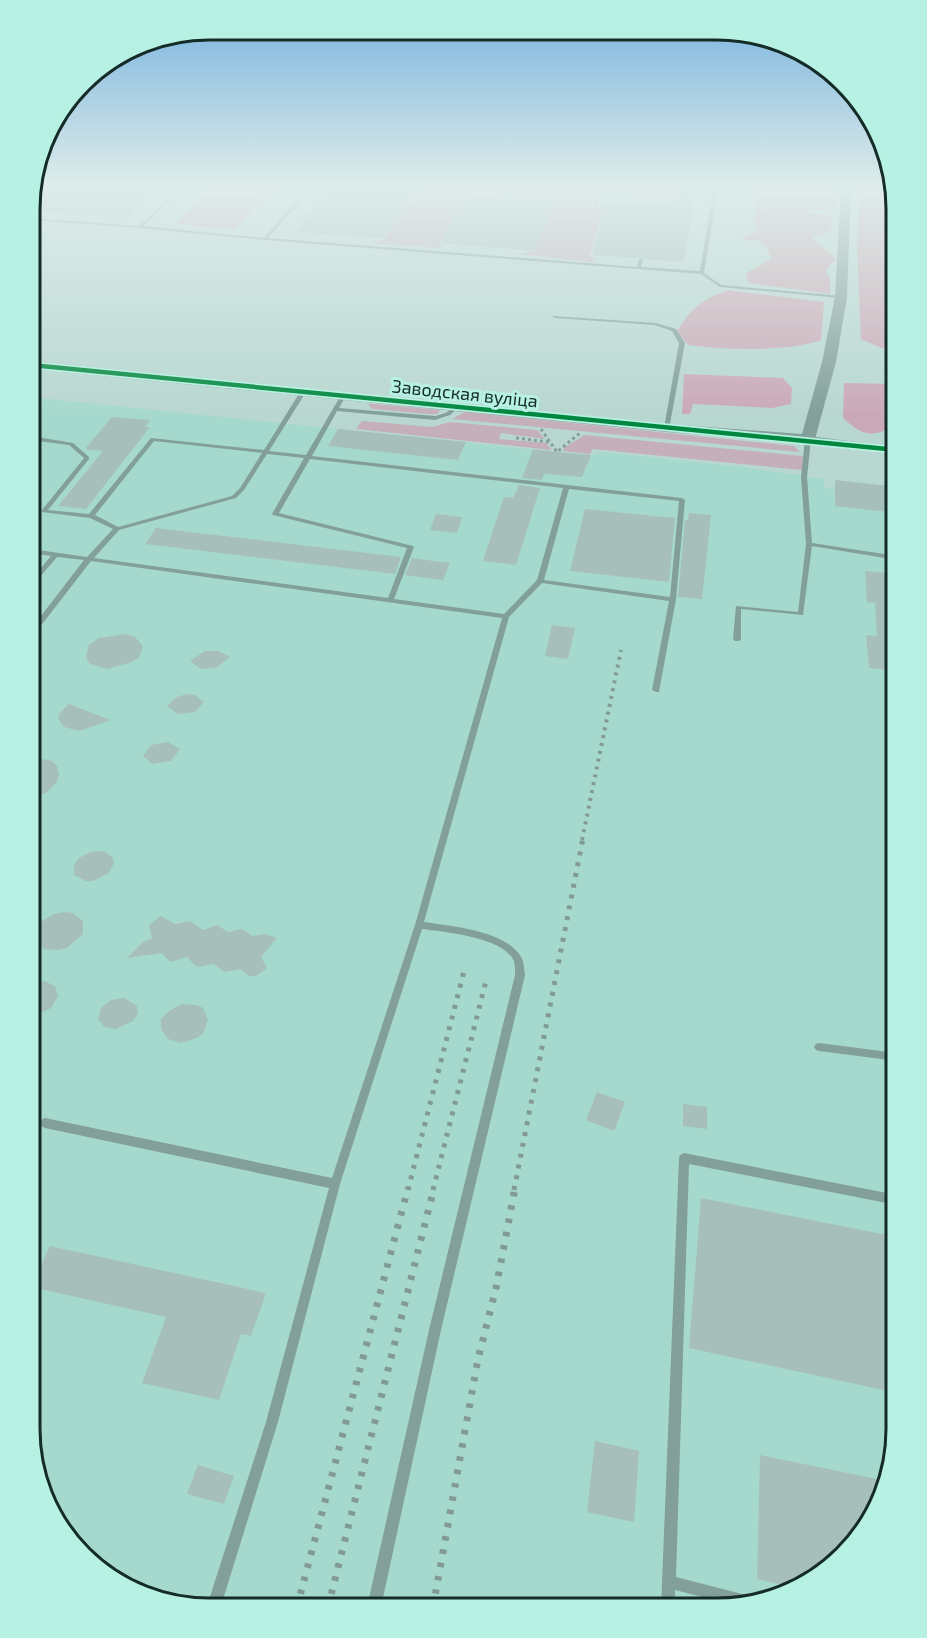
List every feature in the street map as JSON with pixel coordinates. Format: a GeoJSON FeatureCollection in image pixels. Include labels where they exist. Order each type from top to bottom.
{"type":"FeatureCollection","features":[{"type":"Feature","properties":{"kind":"street"},"geometry":{"type":"LineString","coordinates":[[807,439],[829,362],[841,297],[843,263]]}},
{"type":"Feature","properties":{"kind":"street","name":"Заводская вуліца"},"geometry":{"type":"LineString","coordinates":[[40,367],[667,428],[807,439],[886,449]]}},
{"type":"Feature","properties":{"kind":"lane"},"geometry":{"type":"LineString","coordinates":[[583,263],[702,273],[720,286],[841,297]]}},
{"type":"Feature","properties":{"kind":"lane"},"geometry":{"type":"LineString","coordinates":[[639,268],[640,263]]}},
{"type":"Feature","properties":{"kind":"lane"},"geometry":{"type":"LineString","coordinates":[[702,273],[704,263]]}},
{"type":"Feature","properties":{"kind":"lane"},"geometry":{"type":"LineString","coordinates":[[555,317],[656,324],[674,330],[682,343],[667,428]]}},
{"type":"Feature","properties":{"kind":"lane"},"geometry":{"type":"LineString","coordinates":[[40,622],[88,560],[117,529],[234,497],[303,392]]}},
{"type":"Feature","properties":{"kind":"lane"},"geometry":{"type":"LineString","coordinates":[[343,396],[323,427],[275,514],[411,547],[390,600]]}},
{"type":"Feature","properties":{"kind":"lane"},"geometry":{"type":"LineString","coordinates":[[335,409],[435,418],[448,414],[456,407]]}},
{"type":"Feature","properties":{"kind":"lane"},"geometry":{"type":"LineString","coordinates":[[40,439],[71,444],[87,458],[44,511],[91,516],[117,529]]}},
{"type":"Feature","properties":{"kind":"lane"},"geometry":{"type":"LineString","coordinates":[[91,516],[153,439],[682,500],[673,599],[656,690]]}},
{"type":"Feature","properties":{"kind":"lane"},"geometry":{"type":"LineString","coordinates":[[737,639],[738,607],[801,614],[809,543],[804,477],[807,439]]}},
{"type":"Feature","properties":{"kind":"lane"},"geometry":{"type":"LineString","coordinates":[[217,1598],[272,1422],[335,1184],[419,925],[506,616],[540,581],[566,487]]}},
{"type":"Feature","properties":{"kind":"lane"},"geometry":{"type":"LineString","coordinates":[[809,543],[886,556]]}},
{"type":"Feature","properties":{"kind":"lane"},"geometry":{"type":"LineString","coordinates":[[40,552],[506,616]]}},
{"type":"Feature","properties":{"kind":"lane"},"geometry":{"type":"LineString","coordinates":[[40,573],[55,555]]}},
{"type":"Feature","properties":{"kind":"lane"},"geometry":{"type":"LineString","coordinates":[[540,581],[673,599]]}},
{"type":"Feature","properties":{"kind":"lane"},"geometry":{"type":"LineString","coordinates":[[376,1598],[435,1330],[520,975],[518,960],[504,944],[460,932],[419,925]]}},
{"type":"Feature","properties":{"kind":"lane"},"geometry":{"type":"LineString","coordinates":[[819,1047],[886,1056]]}},
{"type":"Feature","properties":{"kind":"lane"},"geometry":{"type":"LineString","coordinates":[[45,1123],[335,1184]]}},
{"type":"Feature","properties":{"kind":"lane"},"geometry":{"type":"LineString","coordinates":[[669,1598],[684,1158],[886,1198]]}},
{"type":"Feature","properties":{"kind":"lane"},"geometry":{"type":"LineString","coordinates":[[670,1582],[727,1597]]}},
{"type":"Feature","properties":{"kind":"path"},"geometry":{"type":"LineString","coordinates":[[541,428],[557,452],[581,432]]}},
{"type":"Feature","properties":{"kind":"path"},"geometry":{"type":"LineString","coordinates":[[516,438],[550,442]]}},
{"type":"Feature","properties":{"kind":"shaded area"},"geometry":{"type":"Polygon","coordinates":[[[763,263],[832,263],[826,270],[830,279],[830,294],[749,283],[746,273],[763,263]]]}},
{"type":"Feature","properties":{"kind":"shaded area"},"geometry":{"type":"Polygon","coordinates":[[[858,263],[886,263],[886,348],[861,339],[858,263]]]}},
{"type":"Feature","properties":{"kind":"shaded area"},"geometry":{"type":"Polygon","coordinates":[[[727,290],[824,302],[821,340],[791,347],[755,349],[688,345],[677,331],[683,322],[698,305],[727,290]]]}},
{"type":"Feature","properties":{"kind":"shaded area"},"geometry":{"type":"Polygon","coordinates":[[[684,374],[783,378],[792,388],[791,404],[772,408],[693,404],[690,414],[682,414],[684,374]]]}},
{"type":"Feature","properties":{"kind":"shaded area"},"geometry":{"type":"Polygon","coordinates":[[[844,383],[886,384],[886,430],[875,433],[863,432],[843,418],[844,383]]]}},
{"type":"Feature","properties":{"kind":"shaded area"},"geometry":{"type":"Polygon","coordinates":[[[40,398],[557,452],[591,455],[602,452],[742,467],[825,479],[824,488],[834,489],[835,480],[886,486],[886,1439],[878,1483],[864,1513],[837,1548],[802,1575],[761,1592],[717,1598],[210,1598],[166,1592],[125,1575],[90,1548],[75,1531],[58,1503],[49,1483],[40,1428],[40,398]]]}},
{"type":"Feature","properties":{"kind":"shaded area"},"geometry":{"type":"Polygon","coordinates":[[[368,404],[440,410],[437,414],[430,414],[372,409],[368,404]]]}},
{"type":"Feature","properties":{"kind":"shaded area"},"geometry":{"type":"Polygon","coordinates":[[[465,412],[794,446],[800,452],[452,419],[465,412]]]}},
{"type":"Feature","properties":{"kind":"shaded area"},"geometry":{"type":"Polygon","coordinates":[[[362,421],[432,427],[450,422],[537,430],[545,439],[501,433],[499,439],[546,443],[552,450],[356,429],[362,421]]]}},
{"type":"Feature","properties":{"kind":"shaded area"},"geometry":{"type":"Polygon","coordinates":[[[584,435],[803,456],[802,470],[593,449],[590,454],[563,451],[584,435]]]}},
{"type":"Feature","properties":{"kind":"building"},"geometry":{"type":"Polygon","coordinates":[[[112,417],[150,420],[145,427],[150,427],[86,509],[58,506],[103,451],[85,449],[112,417]]]}},
{"type":"Feature","properties":{"kind":"building"},"geometry":{"type":"Polygon","coordinates":[[[338,429],[466,442],[458,460],[328,446],[338,429]]]}},
{"type":"Feature","properties":{"kind":"building"},"geometry":{"type":"Polygon","coordinates":[[[533,449],[591,455],[582,477],[544,474],[542,480],[522,478],[533,449]]]}},
{"type":"Feature","properties":{"kind":"building"},"geometry":{"type":"Polygon","coordinates":[[[835,480],[886,486],[886,512],[835,506],[835,480]]]}},
{"type":"Feature","properties":{"kind":"building"},"geometry":{"type":"Polygon","coordinates":[[[519,485],[540,488],[516,565],[483,561],[504,497],[513,498],[519,485]]]}},
{"type":"Feature","properties":{"kind":"building"},"geometry":{"type":"Polygon","coordinates":[[[585,509],[675,518],[669,582],[570,571],[585,509]]]}},
{"type":"Feature","properties":{"kind":"building"},"geometry":{"type":"Polygon","coordinates":[[[689,513],[711,515],[702,599],[678,597],[685,520],[688,520],[689,513]]]}},
{"type":"Feature","properties":{"kind":"building"},"geometry":{"type":"Polygon","coordinates":[[[436,514],[462,517],[457,533],[430,530],[436,514]]]}},
{"type":"Feature","properties":{"kind":"building"},"geometry":{"type":"Polygon","coordinates":[[[156,528],[401,557],[395,574],[145,544],[156,528]]]}},
{"type":"Feature","properties":{"kind":"building"},"geometry":{"type":"Polygon","coordinates":[[[412,558],[450,563],[443,580],[405,575],[412,558]]]}},
{"type":"Feature","properties":{"kind":"building"},"geometry":{"type":"Polygon","coordinates":[[[865,571],[886,573],[886,670],[869,668],[866,635],[877,636],[875,603],[867,602],[865,571]]]}},
{"type":"Feature","properties":{"kind":"building"},"geometry":{"type":"Polygon","coordinates":[[[552,625],[575,628],[568,659],[545,656],[552,625]]]}},
{"type":"Feature","properties":{"kind":"building"},"geometry":{"type":"Polygon","coordinates":[[[126,634],[134,636],[143,646],[139,657],[132,662],[107,669],[90,664],[86,657],[89,645],[99,638],[126,634]]]}},
{"type":"Feature","properties":{"kind":"building"},"geometry":{"type":"Polygon","coordinates":[[[205,651],[218,651],[230,657],[216,668],[201,669],[190,661],[205,651]]]}},
{"type":"Feature","properties":{"kind":"building"},"geometry":{"type":"Polygon","coordinates":[[[187,694],[195,695],[204,702],[195,712],[178,714],[167,706],[177,697],[187,694]]]}},
{"type":"Feature","properties":{"kind":"building"},"geometry":{"type":"Polygon","coordinates":[[[69,704],[110,720],[80,731],[64,727],[58,718],[69,704]]]}},
{"type":"Feature","properties":{"kind":"building"},"geometry":{"type":"Polygon","coordinates":[[[168,742],[180,749],[171,761],[153,764],[143,756],[151,745],[168,742]]]}},
{"type":"Feature","properties":{"kind":"building"},"geometry":{"type":"Polygon","coordinates":[[[40,759],[52,761],[57,766],[59,775],[57,782],[40,796],[40,759]]]}},
{"type":"Feature","properties":{"kind":"building"},"geometry":{"type":"Polygon","coordinates":[[[104,851],[113,858],[114,863],[109,873],[93,881],[86,881],[74,875],[74,865],[79,858],[91,852],[104,851]]]}},
{"type":"Feature","properties":{"kind":"building"},"geometry":{"type":"Polygon","coordinates":[[[73,913],[83,921],[83,934],[67,948],[44,949],[40,945],[40,922],[54,914],[73,913]]]}},
{"type":"Feature","properties":{"kind":"building"},"geometry":{"type":"Polygon","coordinates":[[[161,916],[175,924],[190,921],[203,930],[217,925],[228,932],[242,929],[252,936],[265,934],[277,938],[261,957],[267,968],[256,976],[249,976],[241,969],[225,972],[213,964],[197,967],[187,957],[170,962],[162,953],[127,958],[143,942],[152,938],[149,925],[161,916]]]}},
{"type":"Feature","properties":{"kind":"building"},"geometry":{"type":"Polygon","coordinates":[[[40,982],[55,986],[58,996],[51,1008],[40,1013],[40,982]]]}},
{"type":"Feature","properties":{"kind":"building"},"geometry":{"type":"Polygon","coordinates":[[[124,998],[137,1006],[138,1013],[133,1021],[116,1029],[104,1027],[98,1019],[101,1008],[111,1000],[124,998]]]}},
{"type":"Feature","properties":{"kind":"building"},"geometry":{"type":"Polygon","coordinates":[[[182,1004],[203,1008],[208,1020],[203,1033],[197,1038],[181,1043],[168,1039],[161,1029],[161,1019],[169,1011],[182,1004]]]}},
{"type":"Feature","properties":{"kind":"building"},"geometry":{"type":"Polygon","coordinates":[[[597,1092],[625,1102],[614,1131],[586,1120],[597,1092]]]}},
{"type":"Feature","properties":{"kind":"building"},"geometry":{"type":"Polygon","coordinates":[[[683,1104],[707,1107],[707,1129],[683,1126],[683,1104]]]}},
{"type":"Feature","properties":{"kind":"building"},"geometry":{"type":"Polygon","coordinates":[[[701,1198],[886,1235],[886,1391],[689,1348],[701,1198]]]}},
{"type":"Feature","properties":{"kind":"building"},"geometry":{"type":"Polygon","coordinates":[[[50,1246],[266,1293],[251,1336],[241,1334],[219,1400],[142,1383],[166,1317],[40,1289],[40,1268],[50,1246]]]}},
{"type":"Feature","properties":{"kind":"building"},"geometry":{"type":"Polygon","coordinates":[[[595,1441],[639,1451],[634,1522],[587,1512],[595,1441]]]}},
{"type":"Feature","properties":{"kind":"building"},"geometry":{"type":"Polygon","coordinates":[[[760,1455],[879,1479],[864,1513],[852,1531],[820,1563],[782,1585],[757,1579],[760,1455]]]}},
{"type":"Feature","properties":{"kind":"building"},"geometry":{"type":"Polygon","coordinates":[[[198,1465],[234,1476],[224,1504],[187,1494],[198,1465]]]}},
{"type":"Feature","properties":{"kind":"railway"},"geometry":{"type":"LineString","coordinates":[[582,840],[621,650]]}},
{"type":"Feature","properties":{"kind":"railway"},"geometry":{"type":"LineString","coordinates":[[514,1190],[583,838]]}},
{"type":"Feature","properties":{"kind":"railway"},"geometry":{"type":"LineString","coordinates":[[408,1190],[464,971]]}},
{"type":"Feature","properties":{"kind":"railway"},"geometry":{"type":"LineString","coordinates":[[433,1190],[487,977]]}},
{"type":"Feature","properties":{"kind":"railway"},"geometry":{"type":"LineString","coordinates":[[299,1598],[408,1188]]}},
{"type":"Feature","properties":{"kind":"railway"},"geometry":{"type":"LineString","coordinates":[[330,1598],[434,1188]]}},
{"type":"Feature","properties":{"kind":"railway"},"geometry":{"type":"LineString","coordinates":[[435,1598],[478,1359],[496,1288],[515,1188]]}},
{"type":"Feature","properties":{"kind":"cycle path"},"geometry":{"type":"LineString","coordinates":[[40,366],[886,449]]}}]}
